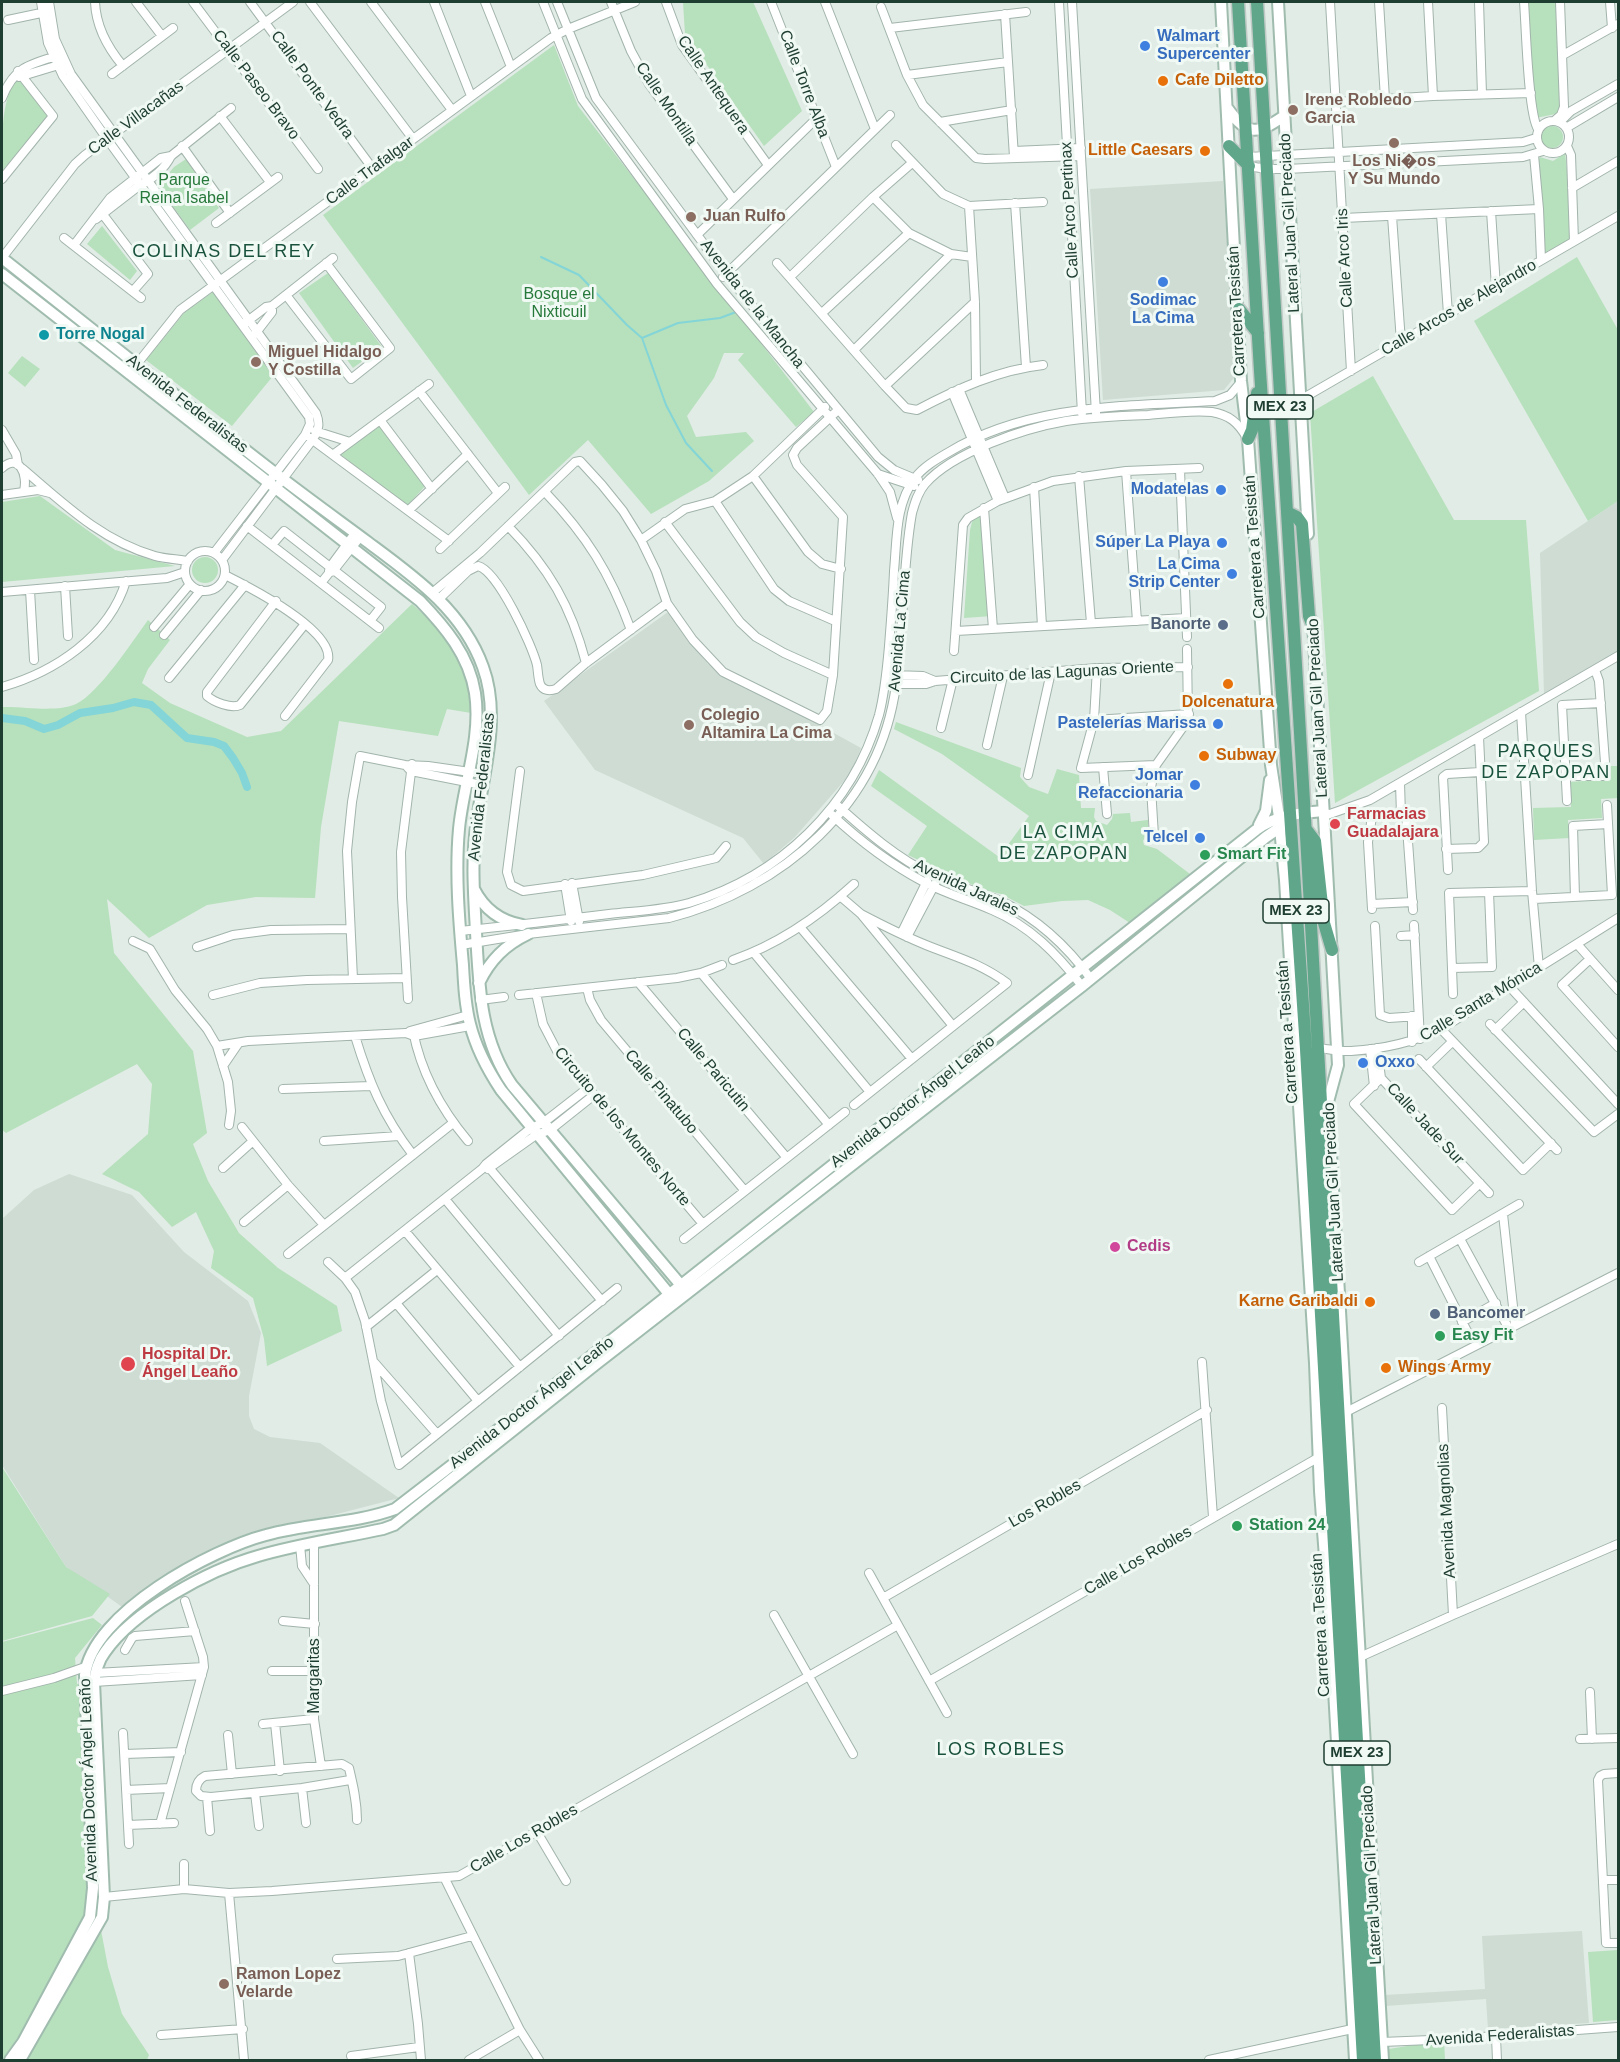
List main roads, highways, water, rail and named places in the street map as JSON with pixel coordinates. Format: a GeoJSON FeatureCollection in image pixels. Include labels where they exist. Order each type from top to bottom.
{"type":"FeatureCollection","features":[{"type":"Feature","properties":{"kind":"main road","name":"Carretera a Tesistán"},"geometry":{"type":"LineString","coordinates":[[1238,2],[1249,161],[1285,820],[1306,1049],[1333,1252],[1333,1448],[1337,1622],[1357,2028],[1363,2061]]}},
{"type":"Feature","properties":{"kind":"main road","name":"Carretera a Tesistán"},"geometry":{"type":"LineString","coordinates":[[1257,2],[1305,820],[1306,1141],[1333,1448],[1375,2061]]}},
{"type":"Feature","properties":{"kind":"main road"},"geometry":{"type":"LineString","coordinates":[[1229,146],[1249,161]]}},
{"type":"Feature","properties":{"kind":"main road"},"geometry":{"type":"LineString","coordinates":[[1239,309],[1258,333]]}},
{"type":"Feature","properties":{"kind":"main road"},"geometry":{"type":"LineString","coordinates":[[1248,439],[1252,430],[1260,371]]}},
{"type":"Feature","properties":{"kind":"main road"},"geometry":{"type":"LineString","coordinates":[[1287,512],[1297,517],[1302,524],[1309,616],[1314,629]]}},
{"type":"Feature","properties":{"kind":"main road"},"geometry":{"type":"LineString","coordinates":[[1305,820],[1315,841],[1324,923],[1332,950]]}},
{"type":"Feature","properties":{"kind":"main road"},"geometry":{"type":"LineString","coordinates":[[1327,1575],[1336,1585]]}},
{"type":"Feature","properties":{"kind":"main road"},"geometry":{"type":"LineString","coordinates":[[1331,1637],[1337,1622]]}},
{"type":"Feature","properties":{"kind":"waterway"},"geometry":{"type":"LineString","coordinates":[[541,257],[579,275],[642,338],[666,405],[686,443],[712,471]]}},
{"type":"Feature","properties":{"kind":"waterway"},"geometry":{"type":"LineString","coordinates":[[642,338],[678,323],[720,318],[736,312]]}},
{"type":"Feature","properties":{"kind":"waterway"},"geometry":{"type":"LineString","coordinates":[[2,718],[25,721],[44,729],[58,725],[80,713],[134,702],[151,705],[187,738],[224,746],[242,773],[247,787]]}},
{"type":"Feature","properties":{"kind":"place","name":"Walmart Supercenter"},"geometry":{"type":"Point","coordinates":[1145,46]}},
{"type":"Feature","properties":{"kind":"place","name":"Cafe Diletto"},"geometry":{"type":"Point","coordinates":[1163,81]}},
{"type":"Feature","properties":{"kind":"place","name":"Irene Robledo Garcia"},"geometry":{"type":"Point","coordinates":[1293,110]}},
{"type":"Feature","properties":{"kind":"place","name":"Los Ni�os Y Su Mundo"},"geometry":{"type":"Point","coordinates":[1394,143]}},
{"type":"Feature","properties":{"kind":"place","name":"Little Caesars"},"geometry":{"type":"Point","coordinates":[1205,151]}},
{"type":"Feature","properties":{"kind":"place","name":"Juan Rulfo"},"geometry":{"type":"Point","coordinates":[691,217]}},
{"type":"Feature","properties":{"kind":"place","name":"Sodimac La Cima"},"geometry":{"type":"Point","coordinates":[1163,282]}},
{"type":"Feature","properties":{"kind":"place","name":"Torre Nogal"},"geometry":{"type":"Point","coordinates":[44,335]}},
{"type":"Feature","properties":{"kind":"place","name":"Miguel Hidalgo Y Costilla"},"geometry":{"type":"Point","coordinates":[256,362]}},
{"type":"Feature","properties":{"kind":"place","name":"Modatelas"},"geometry":{"type":"Point","coordinates":[1221,490]}},
{"type":"Feature","properties":{"kind":"place","name":"Súper La Playa"},"geometry":{"type":"Point","coordinates":[1222,543]}},
{"type":"Feature","properties":{"kind":"place","name":"La Cima Strip Center"},"geometry":{"type":"Point","coordinates":[1232,574]}},
{"type":"Feature","properties":{"kind":"place","name":"Banorte"},"geometry":{"type":"Point","coordinates":[1223,625]}},
{"type":"Feature","properties":{"kind":"place","name":"Dolcenatura"},"geometry":{"type":"Point","coordinates":[1228,684]}},
{"type":"Feature","properties":{"kind":"place","name":"Pastelerías Marissa"},"geometry":{"type":"Point","coordinates":[1218,724]}},
{"type":"Feature","properties":{"kind":"place","name":"Colegio Altamira La Cima"},"geometry":{"type":"Point","coordinates":[689,725]}},
{"type":"Feature","properties":{"kind":"place","name":"Subway"},"geometry":{"type":"Point","coordinates":[1204,756]}},
{"type":"Feature","properties":{"kind":"place","name":"Jomar Refaccionaria"},"geometry":{"type":"Point","coordinates":[1195,785]}},
{"type":"Feature","properties":{"kind":"place","name":"Farmacias Guadalajara"},"geometry":{"type":"Point","coordinates":[1335,824]}},
{"type":"Feature","properties":{"kind":"place","name":"Telcel"},"geometry":{"type":"Point","coordinates":[1200,838]}},
{"type":"Feature","properties":{"kind":"place","name":"Smart Fit"},"geometry":{"type":"Point","coordinates":[1205,855]}},
{"type":"Feature","properties":{"kind":"place","name":"Oxxo"},"geometry":{"type":"Point","coordinates":[1363,1063]}},
{"type":"Feature","properties":{"kind":"place","name":"Cedis"},"geometry":{"type":"Point","coordinates":[1115,1247]}},
{"type":"Feature","properties":{"kind":"place","name":"Karne Garibaldi"},"geometry":{"type":"Point","coordinates":[1370,1302]}},
{"type":"Feature","properties":{"kind":"place","name":"Bancomer"},"geometry":{"type":"Point","coordinates":[1435,1314]}},
{"type":"Feature","properties":{"kind":"place","name":"Easy Fit"},"geometry":{"type":"Point","coordinates":[1440,1336]}},
{"type":"Feature","properties":{"kind":"place","name":"Hospital Dr. Ángel Leaño"},"geometry":{"type":"Point","coordinates":[128,1364]}},
{"type":"Feature","properties":{"kind":"place","name":"Wings Army"},"geometry":{"type":"Point","coordinates":[1386,1368]}},
{"type":"Feature","properties":{"kind":"place","name":"Station 24"},"geometry":{"type":"Point","coordinates":[1237,1526]}},
{"type":"Feature","properties":{"kind":"place","name":"Ramon Lopez Velarde"},"geometry":{"type":"Point","coordinates":[224,1984]}},
{"type":"Feature","properties":{"kind":"district","name":"COLINAS DEL REY"},"geometry":{"type":"Point","coordinates":[224,252]}},
{"type":"Feature","properties":{"kind":"district","name":"PARQUES DE ZAPOPAN"},"geometry":{"type":"Point","coordinates":[1546,762]}},
{"type":"Feature","properties":{"kind":"district","name":"LA CIMA DE ZAPOPAN"},"geometry":{"type":"Point","coordinates":[1064,843]}},
{"type":"Feature","properties":{"kind":"district","name":"LOS ROBLES"},"geometry":{"type":"Point","coordinates":[1001,1750]}},
{"type":"Feature","properties":{"kind":"park label","name":"Parque Reina Isabel"},"geometry":{"type":"Point","coordinates":[184,190]}},
{"type":"Feature","properties":{"kind":"park label","name":"Bosque el Nixticuil"},"geometry":{"type":"Point","coordinates":[559,304]}}]}
